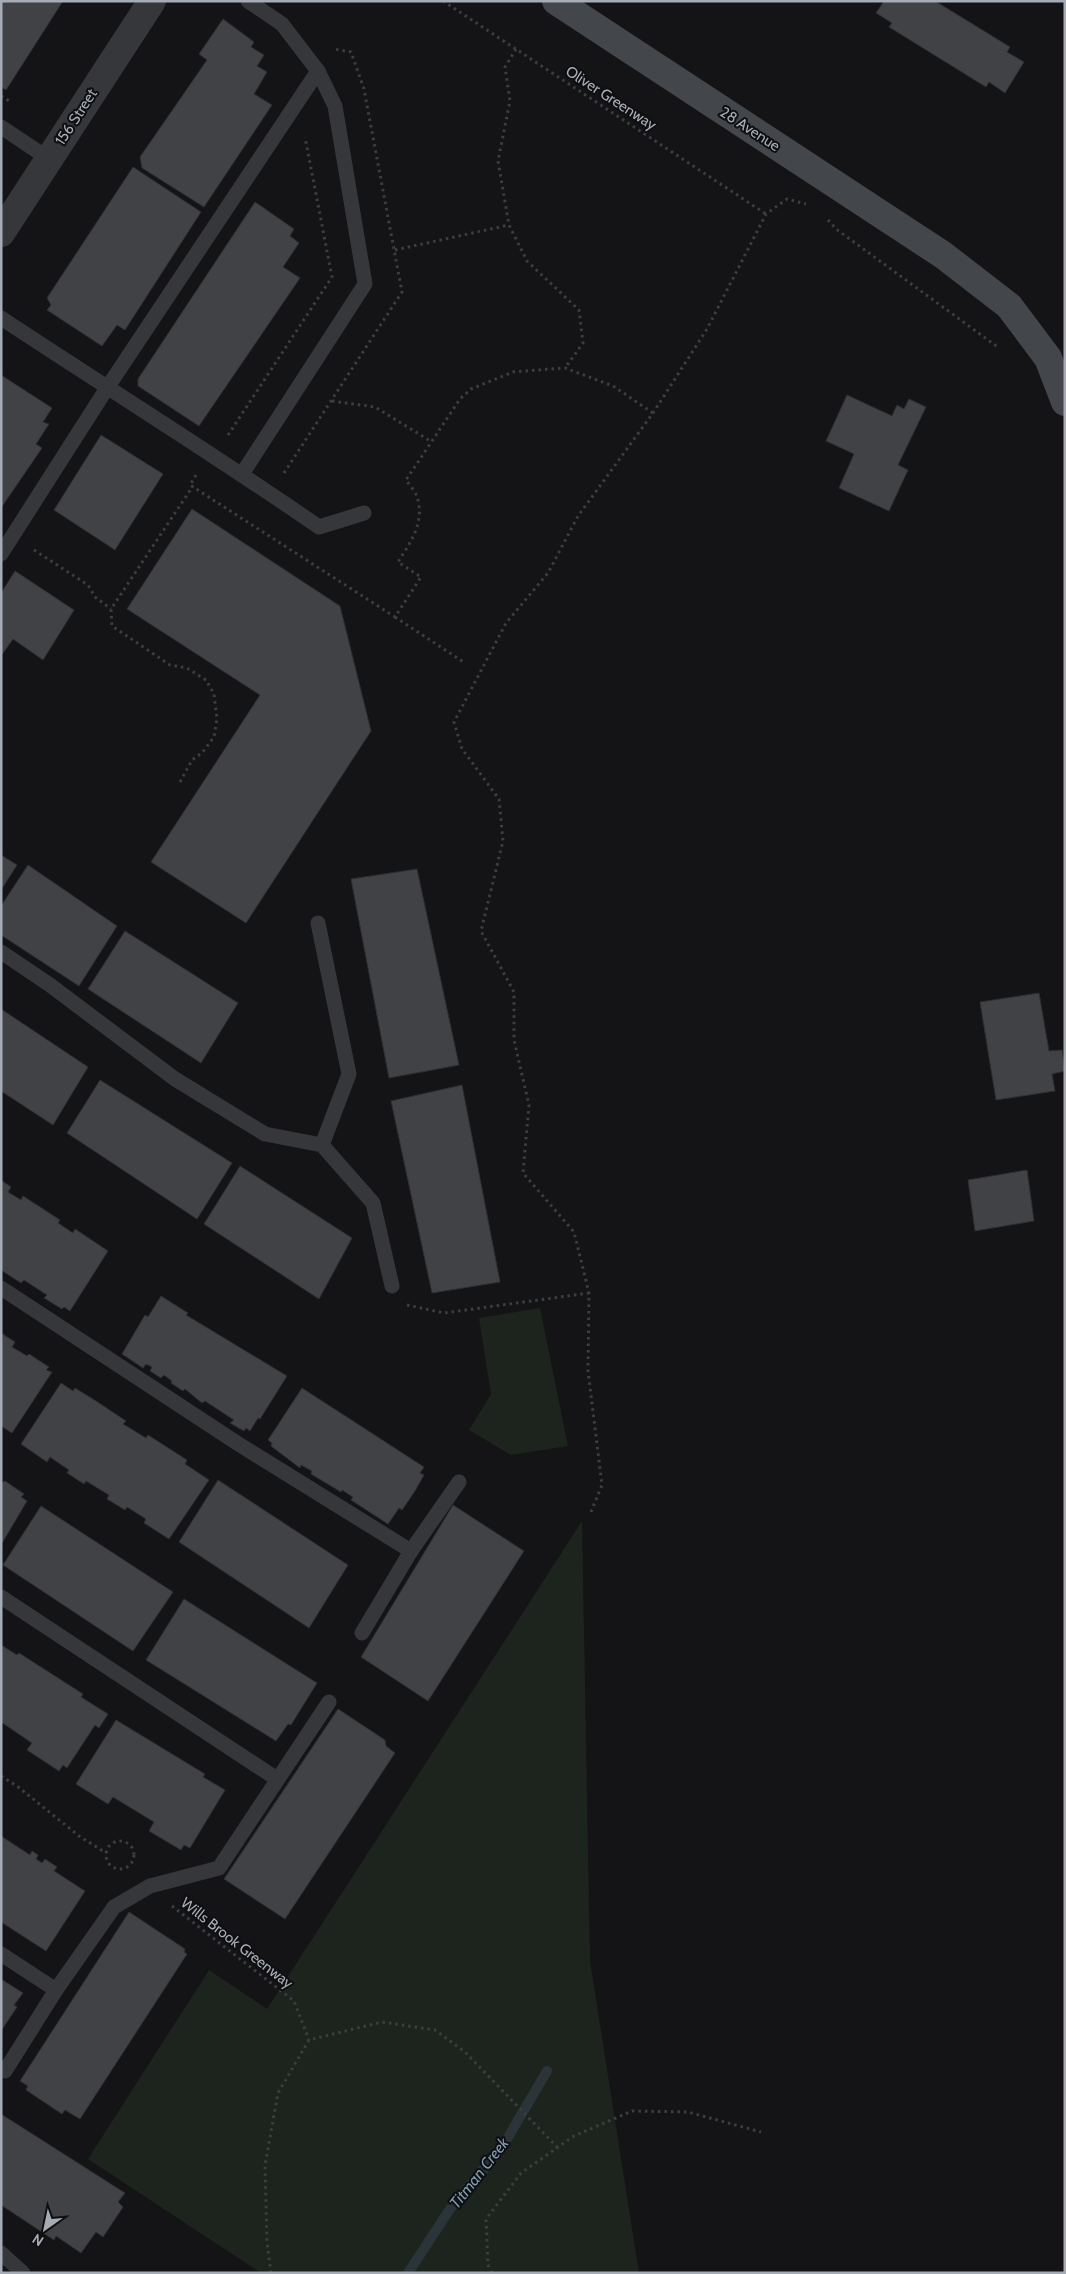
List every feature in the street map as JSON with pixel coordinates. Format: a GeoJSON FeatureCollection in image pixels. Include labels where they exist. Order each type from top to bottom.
{"type":"FeatureCollection","features":[{"type":"Feature","properties":{"kind":"street","name":"156 Street"},"geometry":{"type":"LineString","coordinates":[[1,233],[152,1]]}},
{"type":"Feature","properties":{"kind":"street","name":"28 Avenue"},"geometry":{"type":"LineString","coordinates":[[556,1],[944,255],[1010,306],[1048,358],[1065,402]]}},
{"type":"Feature","properties":{"kind":"lane"},"geometry":{"type":"LineString","coordinates":[[242,474],[365,284],[335,106],[318,71],[282,24],[248,1]]}},
{"type":"Feature","properties":{"kind":"lane"},"geometry":{"type":"LineString","coordinates":[[1,554],[107,388],[318,71]]}},
{"type":"Feature","properties":{"kind":"lane"},"geometry":{"type":"LineString","coordinates":[[1,127],[49,159]]}},
{"type":"Feature","properties":{"kind":"lane"},"geometry":{"type":"LineString","coordinates":[[1,318],[242,474],[319,528],[364,512]]}},
{"type":"Feature","properties":{"kind":"lane"},"geometry":{"type":"LineString","coordinates":[[318,923],[349,1074],[322,1144]]}},
{"type":"Feature","properties":{"kind":"lane"},"geometry":{"type":"LineString","coordinates":[[1,952],[50,985],[175,1079],[265,1134],[322,1144],[373,1203],[392,1286]]}},
{"type":"Feature","properties":{"kind":"lane"},"geometry":{"type":"LineString","coordinates":[[1,1288],[240,1445],[411,1552]]}},
{"type":"Feature","properties":{"kind":"lane"},"geometry":{"type":"LineString","coordinates":[[362,1633],[411,1552],[459,1482]]}},
{"type":"Feature","properties":{"kind":"lane"},"geometry":{"type":"LineString","coordinates":[[1,1597],[276,1779]]}},
{"type":"Feature","properties":{"kind":"lane"},"geometry":{"type":"LineString","coordinates":[[6,2071],[56,1990],[114,1907],[150,1886],[219,1868],[276,1779],[329,1702]]}},
{"type":"Feature","properties":{"kind":"lane"},"geometry":{"type":"LineString","coordinates":[[1,1954],[56,1990]]}},
{"type":"Feature","properties":{"kind":"lane"},"geometry":{"type":"LineString","coordinates":[[1,2253],[23,2273]]}},
{"type":"Feature","properties":{"kind":"path","name":"Oliver Greenway"},"geometry":{"type":"LineString","coordinates":[[443,1],[766,214]]}},
{"type":"Feature","properties":{"kind":"path"},"geometry":{"type":"LineString","coordinates":[[516,49],[505,67],[510,101],[498,161],[509,225],[527,261],[579,310],[583,343],[565,368]]}},
{"type":"Feature","properties":{"kind":"path"},"geometry":{"type":"LineString","coordinates":[[228,435],[332,277],[298,100]]}},
{"type":"Feature","properties":{"kind":"path"},"geometry":{"type":"LineString","coordinates":[[591,1512],[602,1485],[588,1371],[589,1292],[574,1232],[523,1173],[529,1105],[514,1040],[514,992],[481,932],[503,841],[499,799],[462,750],[454,722],[506,623],[548,573],[578,516],[654,413],[707,329],[766,214],[787,199],[811,206]]}},
{"type":"Feature","properties":{"kind":"path"},"geometry":{"type":"LineString","coordinates":[[824,215],[836,229],[1004,351]]}},
{"type":"Feature","properties":{"kind":"path"},"geometry":{"type":"LineString","coordinates":[[395,250],[509,225]]}},
{"type":"Feature","properties":{"kind":"path"},"geometry":{"type":"LineString","coordinates":[[460,399],[472,388],[513,372],[565,368],[613,386],[654,413]]}},
{"type":"Feature","properties":{"kind":"path"},"geometry":{"type":"LineString","coordinates":[[332,401],[375,407],[432,442]]}},
{"type":"Feature","properties":{"kind":"path"},"geometry":{"type":"LineString","coordinates":[[180,782],[192,760],[202,753],[214,737],[217,719],[214,694],[206,680],[186,668],[170,665],[112,626],[111,609],[193,486]]}},
{"type":"Feature","properties":{"kind":"path"},"geometry":{"type":"LineString","coordinates":[[12,536],[88,584],[95,597],[111,609]]}},
{"type":"Feature","properties":{"kind":"path"},"geometry":{"type":"LineString","coordinates":[[395,617],[466,663]]}},
{"type":"Feature","properties":{"kind":"path"},"geometry":{"type":"LineString","coordinates":[[392,1286],[406,1305],[444,1313],[589,1292]]}},
{"type":"Feature","properties":{"kind":"path"},"geometry":{"type":"LineString","coordinates":[[1,1776],[17,1786],[79,1836],[106,1853]]}},
{"type":"Feature","properties":{"kind":"path"},"geometry":{"type":"LineString","coordinates":[[122,1842],[133,1850],[133,1859],[128,1867],[119,1869],[110,1865],[106,1858],[106,1853],[110,1846],[122,1842]]}},
{"type":"Feature","properties":{"kind":"path","name":"Wills Brook Greenway"},"geometry":{"type":"LineString","coordinates":[[167,1902],[294,2001],[309,2040]]}},
{"type":"Feature","properties":{"kind":"path"},"geometry":{"type":"LineString","coordinates":[[271,2273],[267,2243],[265,2165],[278,2093],[309,2040],[382,2022],[435,2030],[465,2052],[558,2148]]}},
{"type":"Feature","properties":{"kind":"path"},"geometry":{"type":"LineString","coordinates":[[492,2273],[488,2265],[486,2219],[521,2173],[574,2136],[632,2111],[688,2112],[761,2132]]}},
{"type":"Feature","properties":{"kind":"shaded area"},"geometry":{"type":"Polygon","coordinates":[[[540,1308],[568,1446],[511,1455],[469,1430],[491,1394],[479,1318],[540,1308]]]}},
{"type":"Feature","properties":{"kind":"shaded area"},"geometry":{"type":"Polygon","coordinates":[[[582,1521],[590,1961],[639,2273],[261,2273],[88,2159],[209,1970],[267,2009],[582,1521]]]}},
{"type":"Feature","properties":{"kind":"building"},"geometry":{"type":"Polygon","coordinates":[[[1,1],[63,1],[6,90],[1,87],[1,1]]]}},
{"type":"Feature","properties":{"kind":"building"},"geometry":{"type":"Polygon","coordinates":[[[884,1],[935,1],[1010,47],[1007,52],[1024,62],[1005,93],[989,82],[986,87],[889,27],[892,23],[876,13],[884,1]]]}},
{"type":"Feature","properties":{"kind":"building"},"geometry":{"type":"Polygon","coordinates":[[[223,19],[254,42],[251,47],[264,55],[257,66],[267,72],[254,94],[272,105],[204,207],[142,168],[140,157],[207,60],[199,54],[223,19]]]}},
{"type":"Feature","properties":{"kind":"building"},"geometry":{"type":"Polygon","coordinates":[[[133,167],[201,212],[125,330],[117,325],[102,346],[47,310],[51,305],[47,298],[133,167]]]}},
{"type":"Feature","properties":{"kind":"building"},"geometry":{"type":"Polygon","coordinates":[[[255,202],[294,229],[290,236],[299,243],[283,267],[300,278],[199,426],[138,386],[138,379],[255,202]]]}},
{"type":"Feature","properties":{"kind":"building"},"geometry":{"type":"Polygon","coordinates":[[[1,375],[52,408],[43,422],[49,424],[36,444],[42,448],[1,508],[1,375]]]}},
{"type":"Feature","properties":{"kind":"building"},"geometry":{"type":"Polygon","coordinates":[[[847,395],[892,416],[897,405],[904,409],[909,399],[926,407],[898,465],[908,470],[889,511],[839,488],[854,454],[826,441],[847,395]]]}},
{"type":"Feature","properties":{"kind":"building"},"geometry":{"type":"Polygon","coordinates":[[[101,435],[163,474],[115,550],[54,510],[101,435]]]}},
{"type":"Feature","properties":{"kind":"building"},"geometry":{"type":"Polygon","coordinates":[[[192,509],[340,606],[371,731],[246,923],[151,862],[260,695],[127,609],[192,509]]]}},
{"type":"Feature","properties":{"kind":"building"},"geometry":{"type":"Polygon","coordinates":[[[15,571],[74,610],[43,660],[13,639],[1,656],[1,593],[15,571]]]}},
{"type":"Feature","properties":{"kind":"building"},"geometry":{"type":"Polygon","coordinates":[[[1,855],[17,865],[1,890],[1,855]]]}},
{"type":"Feature","properties":{"kind":"building"},"geometry":{"type":"Polygon","coordinates":[[[28,865],[117,926],[79,986],[1,935],[1,906],[28,865]]]}},
{"type":"Feature","properties":{"kind":"building"},"geometry":{"type":"Polygon","coordinates":[[[417,869],[459,1065],[389,1078],[351,879],[417,869]]]}},
{"type":"Feature","properties":{"kind":"building"},"geometry":{"type":"Polygon","coordinates":[[[125,931],[238,1003],[201,1063],[88,989],[125,931]]]}},
{"type":"Feature","properties":{"kind":"building"},"geometry":{"type":"Polygon","coordinates":[[[1039,993],[1049,1051],[1062,1050],[1065,1071],[1052,1074],[1055,1091],[996,1100],[980,1002],[1039,993]]]}},
{"type":"Feature","properties":{"kind":"building"},"geometry":{"type":"Polygon","coordinates":[[[1,1009],[88,1067],[53,1125],[1,1091],[1,1009]]]}},
{"type":"Feature","properties":{"kind":"building"},"geometry":{"type":"Polygon","coordinates":[[[100,1080],[232,1163],[197,1219],[67,1133],[100,1080]]]}},
{"type":"Feature","properties":{"kind":"building"},"geometry":{"type":"Polygon","coordinates":[[[462,1085],[500,1282],[432,1293],[391,1101],[462,1085]]]}},
{"type":"Feature","properties":{"kind":"building"},"geometry":{"type":"Polygon","coordinates":[[[240,1166],[352,1238],[319,1299],[204,1224],[240,1166]]]}},
{"type":"Feature","properties":{"kind":"building"},"geometry":{"type":"Polygon","coordinates":[[[1027,1170],[1034,1221],[975,1231],[968,1180],[1027,1170]]]}},
{"type":"Feature","properties":{"kind":"building"},"geometry":{"type":"Polygon","coordinates":[[[1,1180],[11,1187],[8,1192],[21,1200],[23,1196],[60,1220],[58,1223],[73,1233],[75,1229],[108,1251],[70,1311],[64,1307],[62,1309],[44,1298],[47,1295],[24,1280],[21,1283],[1,1270],[1,1180]]]}},
{"type":"Feature","properties":{"kind":"building"},"geometry":{"type":"Polygon","coordinates":[[[161,1296],[188,1313],[186,1315],[287,1376],[260,1419],[258,1418],[250,1431],[246,1428],[244,1431],[230,1423],[234,1420],[205,1401],[202,1403],[185,1389],[183,1391],[171,1383],[172,1381],[164,1375],[161,1378],[150,1371],[152,1367],[146,1364],[143,1368],[122,1354],[145,1315],[148,1317],[161,1296]]]}},
{"type":"Feature","properties":{"kind":"building"},"geometry":{"type":"Polygon","coordinates":[[[1,1333],[15,1342],[12,1347],[27,1356],[29,1354],[49,1367],[46,1370],[52,1372],[12,1433],[1,1426],[1,1333]]]}},
{"type":"Feature","properties":{"kind":"building"},"geometry":{"type":"Polygon","coordinates":[[[61,1383],[73,1391],[75,1388],[126,1421],[123,1424],[146,1438],[148,1435],[187,1460],[185,1464],[209,1480],[169,1539],[144,1523],[146,1519],[127,1507],[125,1510],[107,1499],[109,1495],[86,1481],[84,1484],[67,1473],[69,1470],[50,1457],[47,1462],[21,1444],[61,1383]]]}},
{"type":"Feature","properties":{"kind":"building"},"geometry":{"type":"Polygon","coordinates":[[[302,1388],[424,1467],[420,1473],[424,1475],[415,1491],[402,1510],[399,1508],[388,1524],[351,1500],[353,1497],[311,1474],[312,1471],[301,1465],[300,1468],[271,1446],[272,1443],[268,1440],[302,1388]]]}},
{"type":"Feature","properties":{"kind":"building"},"geometry":{"type":"Polygon","coordinates":[[[218,1480],[348,1565],[309,1628],[179,1542],[218,1480]]]}},
{"type":"Feature","properties":{"kind":"building"},"geometry":{"type":"Polygon","coordinates":[[[5,1481],[24,1494],[21,1497],[27,1501],[1,1545],[1,1483],[5,1481]]]}},
{"type":"Feature","properties":{"kind":"building"},"geometry":{"type":"Polygon","coordinates":[[[453,1505],[524,1551],[428,1701],[361,1657],[453,1505]]]}},
{"type":"Feature","properties":{"kind":"building"},"geometry":{"type":"Polygon","coordinates":[[[41,1506],[173,1592],[133,1651],[3,1565],[41,1506]]]}},
{"type":"Feature","properties":{"kind":"building"},"geometry":{"type":"Polygon","coordinates":[[[184,1599],[317,1683],[291,1725],[288,1724],[276,1741],[146,1660],[184,1599]]]}},
{"type":"Feature","properties":{"kind":"building"},"geometry":{"type":"Polygon","coordinates":[[[1,1645],[17,1655],[19,1653],[83,1694],[81,1697],[108,1714],[99,1728],[95,1725],[67,1768],[63,1765],[59,1771],[27,1750],[32,1743],[1,1722],[1,1645]]]}},
{"type":"Feature","properties":{"kind":"building"},"geometry":{"type":"Polygon","coordinates":[[[338,1709],[385,1740],[386,1746],[395,1753],[285,1919],[224,1879],[338,1709]]]}},
{"type":"Feature","properties":{"kind":"building"},"geometry":{"type":"Polygon","coordinates":[[[116,1720],[205,1774],[203,1777],[225,1790],[190,1848],[184,1845],[181,1850],[149,1831],[154,1822],[113,1797],[108,1804],[76,1784],[116,1720]]]}},
{"type":"Feature","properties":{"kind":"building"},"geometry":{"type":"Polygon","coordinates":[[[1,1836],[30,1855],[32,1851],[38,1855],[36,1859],[42,1863],[45,1859],[57,1867],[54,1871],[85,1891],[46,1951],[1,1922],[1,1836]]]}},
{"type":"Feature","properties":{"kind":"building"},"geometry":{"type":"Polygon","coordinates":[[[129,1912],[185,1949],[184,1952],[187,1954],[80,2119],[65,2110],[62,2114],[26,2090],[28,2086],[20,2081],[129,1912]]]}},
{"type":"Feature","properties":{"kind":"building"},"geometry":{"type":"Polygon","coordinates":[[[1,1979],[23,1993],[14,2005],[17,2007],[1,2031],[1,1979]]]}},
{"type":"Feature","properties":{"kind":"building"},"geometry":{"type":"Polygon","coordinates":[[[1,2114],[125,2193],[118,2202],[123,2207],[103,2237],[96,2232],[81,2253],[56,2236],[54,2240],[1,2205],[1,2114]]]}},
{"type":"Feature","properties":{"kind":"waterway","name":"Titman Creek"},"geometry":{"type":"LineString","coordinates":[[408,2273],[450,2209],[503,2146],[547,2071]]}}]}
